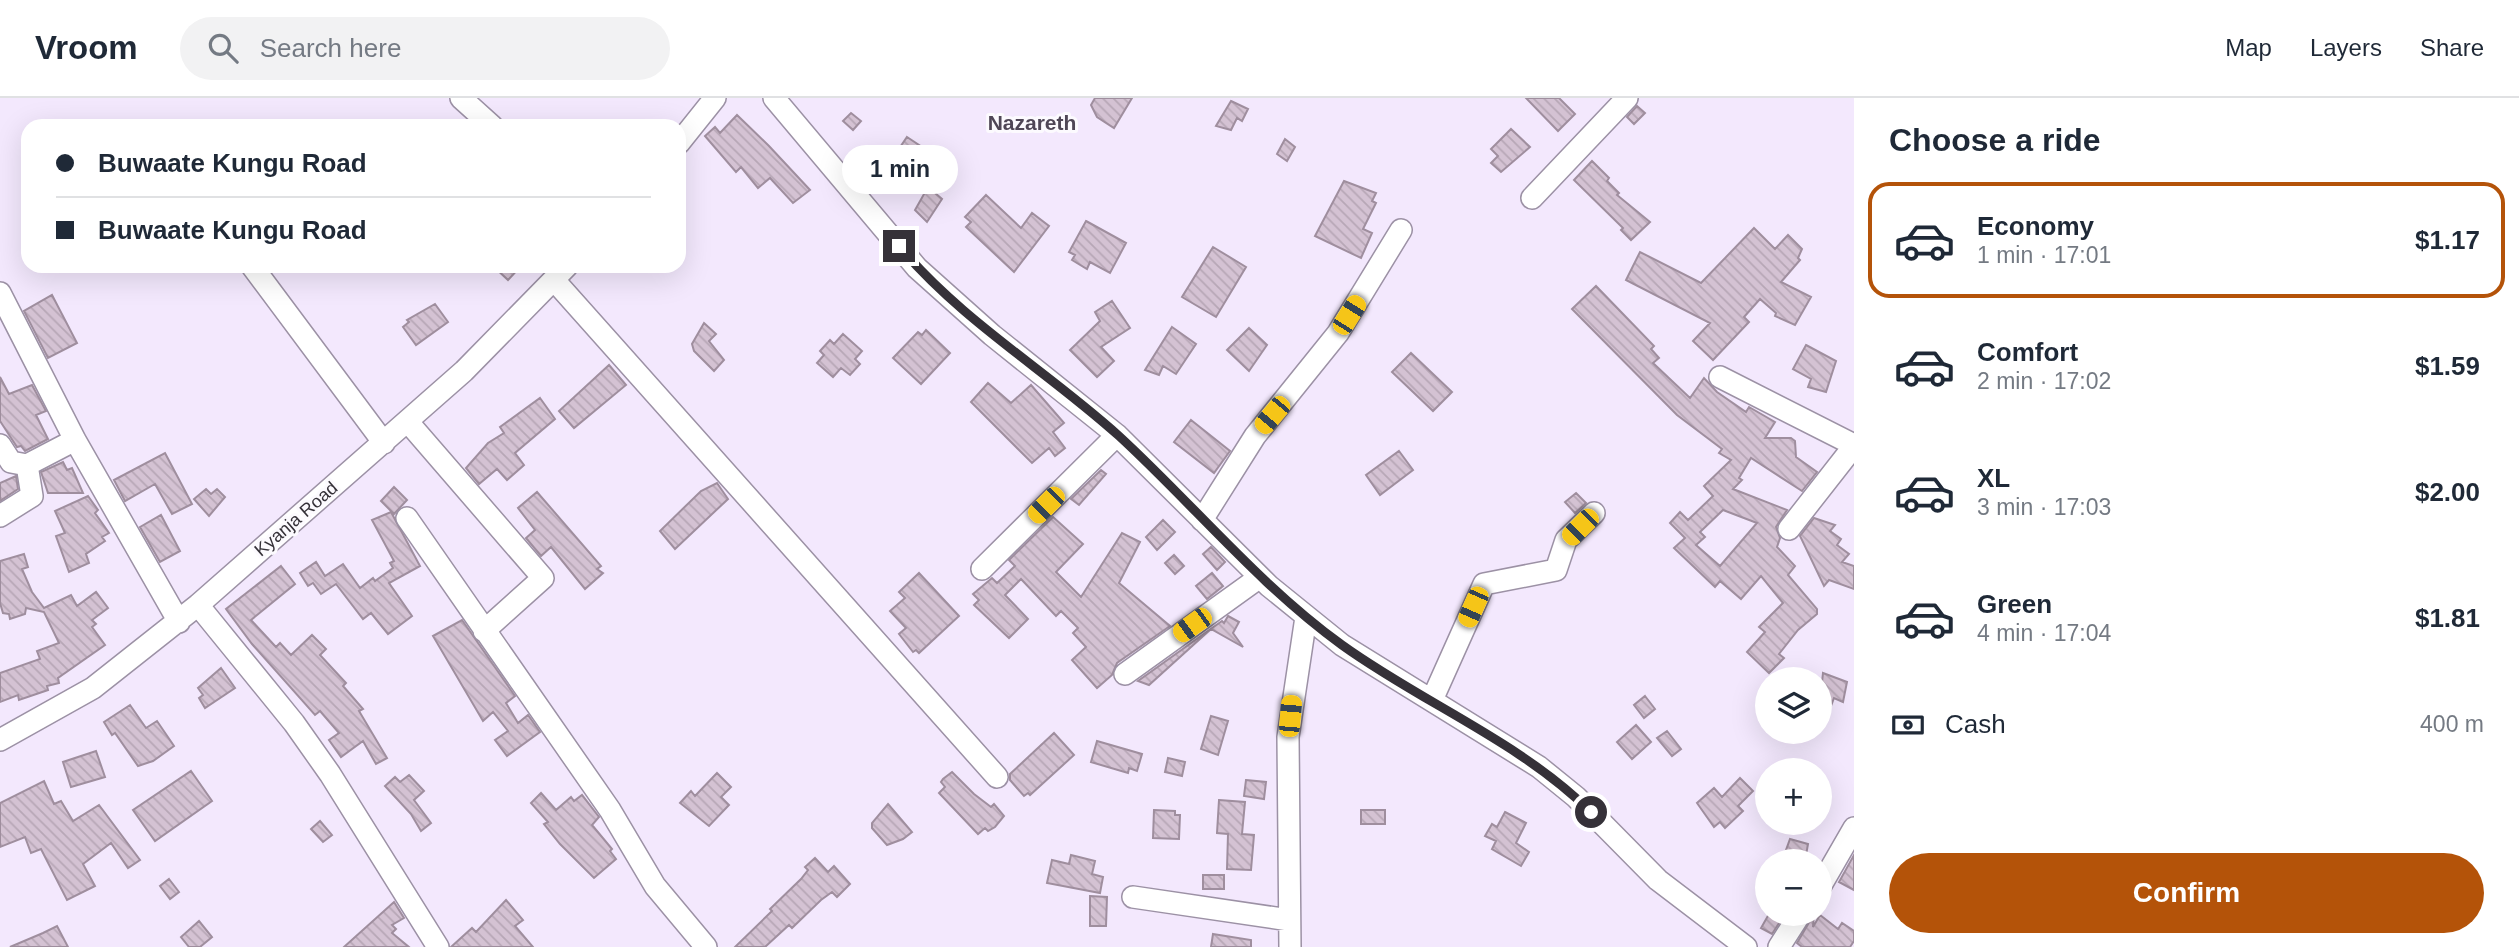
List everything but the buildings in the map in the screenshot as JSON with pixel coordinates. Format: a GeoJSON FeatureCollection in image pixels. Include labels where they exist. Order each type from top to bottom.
{"type":"FeatureCollection","features":[{"type":"Feature","properties":{"kind":"street"},"geometry":{"type":"LineString","coordinates":[[461,98],[484,119]]}},
{"type":"Feature","properties":{"kind":"street"},"geometry":{"type":"LineString","coordinates":[[686,134],[715,98]]}},
{"type":"Feature","properties":{"kind":"street"},"geometry":{"type":"LineString","coordinates":[[774,98],[917,268],[992,335],[1117,435],[1260,577],[1342,645],[1539,767],[1576,797],[1658,880],[1746,947]]}},
{"type":"Feature","properties":{"kind":"street"},"geometry":{"type":"LineString","coordinates":[[1532,198],[1627,98]]}},
{"type":"Feature","properties":{"kind":"street"},"geometry":{"type":"LineString","coordinates":[[1202,520],[1255,436],[1338,333],[1401,230]]}},
{"type":"Feature","properties":{"kind":"street"},"geometry":{"type":"LineString","coordinates":[[256,273],[384,443]]}},
{"type":"Feature","properties":{"kind":"street"},"geometry":{"type":"LineString","coordinates":[[561,273],[997,776]]}},
{"type":"Feature","properties":{"kind":"street","name":"Kyanja Road"},"geometry":{"type":"LineString","coordinates":[[0,740],[93,688],[179,622],[408,422],[561,273]]}},
{"type":"Feature","properties":{"kind":"street"},"geometry":{"type":"LineString","coordinates":[[0,293],[75,440],[179,622]]}},
{"type":"Feature","properties":{"kind":"street"},"geometry":{"type":"LineString","coordinates":[[1720,377],[1854,445],[1789,529]]}},
{"type":"Feature","properties":{"kind":"street"},"geometry":{"type":"LineString","coordinates":[[408,422],[543,578],[484,631]]}},
{"type":"Feature","properties":{"kind":"street"},"geometry":{"type":"LineString","coordinates":[[982,569],[1117,435]]}},
{"type":"Feature","properties":{"kind":"street"},"geometry":{"type":"LineString","coordinates":[[0,445],[11,462],[27,465],[75,440]]}},
{"type":"Feature","properties":{"kind":"street"},"geometry":{"type":"LineString","coordinates":[[0,516],[32,496],[27,465]]}},
{"type":"Feature","properties":{"kind":"street"},"geometry":{"type":"LineString","coordinates":[[1432,700],[1484,584],[1556,569],[1566,541],[1594,513]]}},
{"type":"Feature","properties":{"kind":"street"},"geometry":{"type":"LineString","coordinates":[[407,517],[610,810],[655,886],[706,947]]}},
{"type":"Feature","properties":{"kind":"street"},"geometry":{"type":"LineString","coordinates":[[1125,674],[1260,577]]}},
{"type":"Feature","properties":{"kind":"street"},"geometry":{"type":"LineString","coordinates":[[198,605],[294,723],[330,774],[438,947]]}},
{"type":"Feature","properties":{"kind":"street"},"geometry":{"type":"LineString","coordinates":[[1290,947],[1288,737],[1306,617]]}},
{"type":"Feature","properties":{"kind":"street"},"geometry":{"type":"LineString","coordinates":[[1832,866],[1854,828]]}},
{"type":"Feature","properties":{"kind":"street"},"geometry":{"type":"LineString","coordinates":[[1132,897],[1289,920]]}},
{"type":"Feature","properties":{"kind":"street"},"geometry":{"type":"LineString","coordinates":[[1779,947],[1792,926]]}},
{"type":"Feature","properties":{"kind":"district","name":"Nazareth"},"geometry":{"type":"Point","coordinates":[1032,123]}},
{"type":"Feature","properties":{"kind":"route"},"geometry":{"type":"LineString","coordinates":[[899,246],[917,268],[992,335],[1117,435],[1269,586],[1306,617],[1379,669],[1510,747],[1539,767],[1591,812]]}}]}
